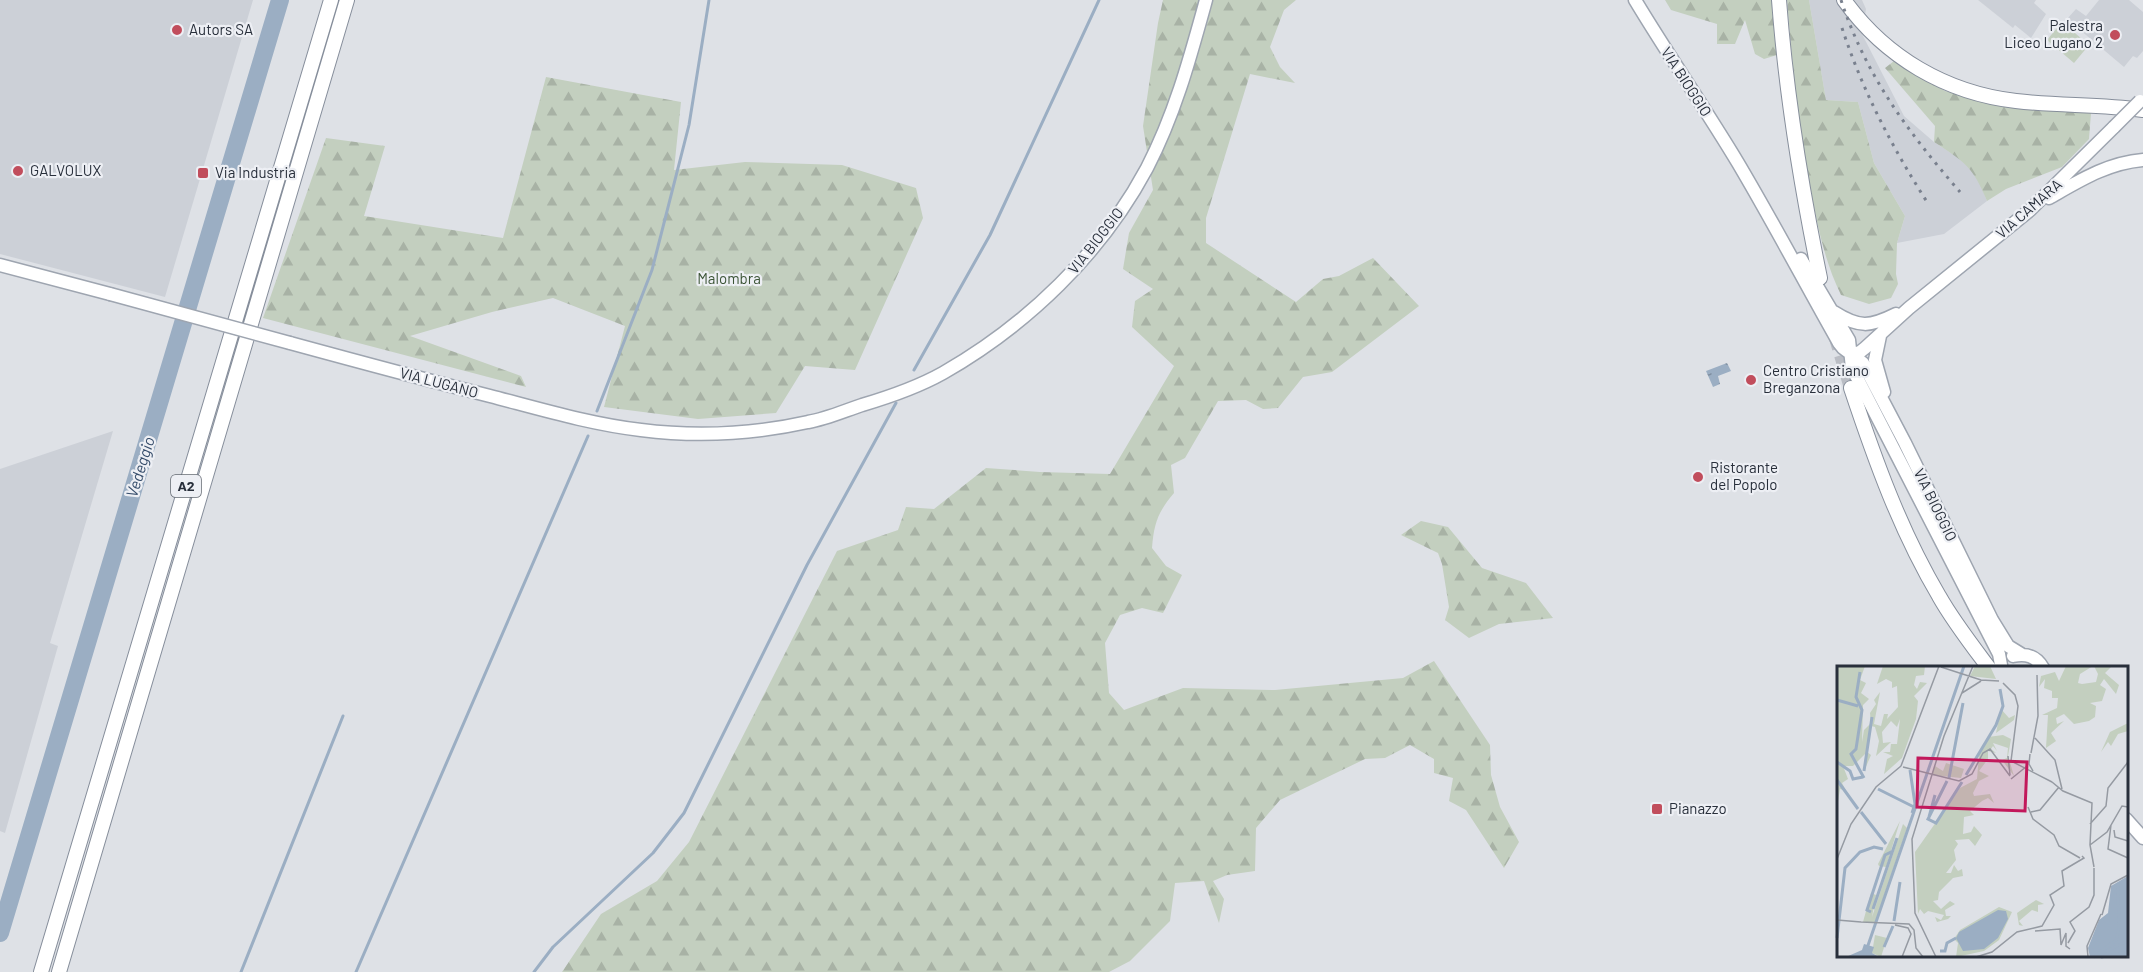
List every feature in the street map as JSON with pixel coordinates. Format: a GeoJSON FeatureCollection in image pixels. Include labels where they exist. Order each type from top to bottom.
{"type":"FeatureCollection","features":[{"type":"Feature","properties":{"kind":"highway","name":"A2"},"geometry":{"type":"LineString","coordinates":[[41,972],[331,0]]}},
{"type":"Feature","properties":{"kind":"highway","name":"A2"},"geometry":{"type":"LineString","coordinates":[[59,972],[347,0]]}},
{"type":"Feature","properties":{"kind":"highway"},"geometry":{"type":"LineString","coordinates":[[1779,0],[1788,101],[1820,278]]}},
{"type":"Feature","properties":{"kind":"highway"},"geometry":{"type":"LineString","coordinates":[[1844,0],[1888,48],[1928,75],[1959,88],[1985,96],[2036,103],[2142,102]]}},
{"type":"Feature","properties":{"kind":"highway"},"geometry":{"type":"LineString","coordinates":[[1851,388],[1888,493],[1915,552],[1939,597],[1996,666]]}},
{"type":"Feature","properties":{"kind":"main road","name":"VIA BIOGGIO"},"geometry":{"type":"LineString","coordinates":[[884,398],[942,374],[994,340],[1056,288],[1091,251],[1130,196],[1158,145],[1179,96],[1206,0]]}},
{"type":"Feature","properties":{"kind":"main road","name":"VIA BIOGGIO"},"geometry":{"type":"LineString","coordinates":[[1635,0],[1683,79],[1790,240],[1849,340],[1852,368],[1999,654],[1997,666]]}},
{"type":"Feature","properties":{"kind":"main road","name":"VIA CAMARA"},"geometry":{"type":"LineString","coordinates":[[1851,354],[1860,352],[1909,308],[2030,210],[2142,102]]}},
{"type":"Feature","properties":{"kind":"main road"},"geometry":{"type":"LineString","coordinates":[[2030,210],[2101,170],[2143,160]]}},
{"type":"Feature","properties":{"kind":"main road","name":"VIA BIOGGIO"},"geometry":{"type":"LineString","coordinates":[[1738,163],[1839,343],[1863,363],[1992,620],[2008,646],[2021,654],[2034,658],[2041,666]]}},
{"type":"Feature","properties":{"kind":"main road","name":"VIA LUGANO"},"geometry":{"type":"LineString","coordinates":[[0,265],[574,418],[640,430],[682,434],[747,432],[809,422],[884,398]]}},
{"type":"Feature","properties":{"kind":"main road","name":"VIA CAMARA"},"geometry":{"type":"LineString","coordinates":[[1851,354],[1857,344],[1909,308]]}},
{"type":"Feature","properties":{"kind":"main road"},"geometry":{"type":"LineString","coordinates":[[1833,312],[1850,322],[1877,324],[1909,308]]}},
{"type":"Feature","properties":{"kind":"main road"},"geometry":{"type":"LineString","coordinates":[[1881,334],[1876,351],[1877,368],[1905,443]]}},
{"type":"Feature","properties":{"kind":"main road"},"geometry":{"type":"LineString","coordinates":[[1998,666],[2013,656],[2021,654]]}},
{"type":"Feature","properties":{"kind":"main road"},"geometry":{"type":"LineString","coordinates":[[2128,820],[2143,838]]}},
{"type":"Feature","properties":{"kind":"shaded area"},"geometry":{"type":"Polygon","coordinates":[[[0,0],[253,0],[165,297],[0,254],[0,0]]]}},
{"type":"Feature","properties":{"kind":"shaded area"},"geometry":{"type":"Polygon","coordinates":[[[1809,0],[1862,0],[1866,9],[1862,34],[1904,116],[1934,142],[1965,162],[1978,178],[1987,201],[1944,234],[1897,243],[1905,216],[1874,163],[1858,102],[1826,100],[1809,0]]]}},
{"type":"Feature","properties":{"kind":"shaded area"},"geometry":{"type":"Polygon","coordinates":[[[1978,0],[2036,0],[2034,3],[2046,14],[2031,38],[2015,25],[2013,28],[1978,0]]]}},
{"type":"Feature","properties":{"kind":"shaded area","name":"Palestra Liceo Lugano 2"},"geometry":{"type":"Polygon","coordinates":[[[2099,0],[2129,0],[2143,12],[2143,51],[2137,58],[2133,56],[2124,67],[2067,19],[2076,9],[2086,16],[2099,0]]]}},
{"type":"Feature","properties":{"kind":"shaded area"},"geometry":{"type":"Polygon","coordinates":[[[113,431],[50,643],[58,646],[5,833],[0,831],[0,469],[113,431]]]}},
{"type":"Feature","properties":{"kind":"green space"},"geometry":{"type":"Polygon","coordinates":[[[1163,0],[1296,0],[1284,10],[1270,47],[1280,67],[1295,83],[1250,74],[1206,218],[1206,243],[1296,302],[1323,279],[1339,276],[1373,258],[1419,306],[1332,372],[1303,377],[1278,408],[1263,409],[1246,400],[1218,401],[1185,458],[1171,465],[1174,493],[1164,506],[1154,532],[1152,548],[1166,566],[1182,575],[1163,613],[1142,608],[1120,615],[1105,643],[1109,693],[1124,710],[1183,688],[1275,690],[1403,678],[1434,661],[1490,745],[1491,775],[1500,807],[1519,842],[1504,868],[1466,810],[1449,801],[1453,778],[1434,773],[1434,759],[1410,745],[1385,758],[1365,759],[1280,800],[1256,828],[1255,871],[1227,875],[1213,881],[1224,899],[1219,923],[1204,881],[1175,883],[1170,921],[1130,961],[1109,972],[562,972],[601,914],[657,881],[689,842],[837,551],[898,530],[906,507],[934,509],[986,468],[1110,474],[1174,366],[1132,327],[1135,301],[1153,289],[1123,269],[1129,233],[1153,190],[1143,126],[1163,0]]]}},
{"type":"Feature","properties":{"kind":"green space"},"geometry":{"type":"Polygon","coordinates":[[[1665,0],[1773,0],[1777,55],[1764,59],[1755,54],[1745,20],[1735,44],[1717,44],[1717,24],[1671,10],[1665,0]]]}},
{"type":"Feature","properties":{"kind":"green space"},"geometry":{"type":"Polygon","coordinates":[[[1787,0],[1809,0],[1826,100],[1858,102],[1874,163],[1905,216],[1897,243],[1898,284],[1891,298],[1869,304],[1841,295],[1830,269],[1815,214],[1802,140],[1787,0]]]}},
{"type":"Feature","properties":{"kind":"green space"},"geometry":{"type":"Polygon","coordinates":[[[2062,22],[2089,45],[2074,63],[2047,40],[2062,22]]]}},
{"type":"Feature","properties":{"kind":"green space"},"geometry":{"type":"Polygon","coordinates":[[[1894,61],[1945,91],[2006,106],[2091,113],[2089,139],[2062,167],[2006,189],[1987,201],[1967,166],[1934,142],[1935,126],[1885,68],[1894,61]]]}},
{"type":"Feature","properties":{"kind":"green space","name":"Malombra"},"geometry":{"type":"Polygon","coordinates":[[[546,77],[681,102],[674,170],[745,162],[842,165],[916,188],[923,218],[855,370],[805,366],[776,413],[698,419],[604,407],[625,326],[553,298],[492,312],[410,336],[521,376],[526,387],[263,318],[326,138],[385,146],[364,216],[503,238],[546,77]]]}},
{"type":"Feature","properties":{"kind":"green space"},"geometry":{"type":"Polygon","coordinates":[[[1421,521],[1448,527],[1482,568],[1526,583],[1553,618],[1499,624],[1469,638],[1445,620],[1449,607],[1438,553],[1401,535],[1421,521]]]}},
{"type":"Feature","properties":{"kind":"water"},"geometry":{"type":"Polygon","coordinates":[[[1727,363],[1731,371],[1718,376],[1720,384],[1713,387],[1706,371],[1727,363]]]}},
{"type":"Feature","properties":{"kind":"waterway","name":"Vedeggio"},"geometry":{"type":"LineString","coordinates":[[0,933],[280,0]]}},
{"type":"Feature","properties":{"kind":"waterway"},"geometry":{"type":"LineString","coordinates":[[597,411],[652,270],[689,125],[709,0]]}},
{"type":"Feature","properties":{"kind":"waterway"},"geometry":{"type":"LineString","coordinates":[[914,370],[990,235],[1099,0]]}},
{"type":"Feature","properties":{"kind":"waterway"},"geometry":{"type":"LineString","coordinates":[[534,972],[553,947],[653,853],[684,813],[807,565],[896,403]]}},
{"type":"Feature","properties":{"kind":"waterway"},"geometry":{"type":"LineString","coordinates":[[356,972],[588,436]]}},
{"type":"Feature","properties":{"kind":"waterway"},"geometry":{"type":"LineString","coordinates":[[241,972],[343,716]]}},
{"type":"Feature","properties":{"kind":"tunnel"},"geometry":{"type":"LineString","coordinates":[[1835,335],[1851,388]]}},
{"type":"Feature","properties":{"kind":"railway"},"geometry":{"type":"LineString","coordinates":[[1841,0],[1863,54],[1890,102],[1960,192]]}},
{"type":"Feature","properties":{"kind":"railway"},"geometry":{"type":"LineString","coordinates":[[1842,28],[1859,75],[1880,119],[1929,205]]}},
{"type":"Feature","properties":{"kind":"place","name":"Autors SA"},"geometry":{"type":"Point","coordinates":[177,30]}},
{"type":"Feature","properties":{"kind":"place","name":"Palestra Liceo Lugano 2"},"geometry":{"type":"Point","coordinates":[2115,35]}},
{"type":"Feature","properties":{"kind":"place","name":"GALVOLUX"},"geometry":{"type":"Point","coordinates":[18,171]}},
{"type":"Feature","properties":{"kind":"place","name":"Via Industria"},"geometry":{"type":"Point","coordinates":[203,173]}},
{"type":"Feature","properties":{"kind":"place","name":"Centro Cristiano Breganzona"},"geometry":{"type":"Point","coordinates":[1751,380]}},
{"type":"Feature","properties":{"kind":"place","name":"Ristorante del Popolo"},"geometry":{"type":"Point","coordinates":[1698,477]}},
{"type":"Feature","properties":{"kind":"place","name":"Pianazzo"},"geometry":{"type":"Point","coordinates":[1657,809]}}]}
